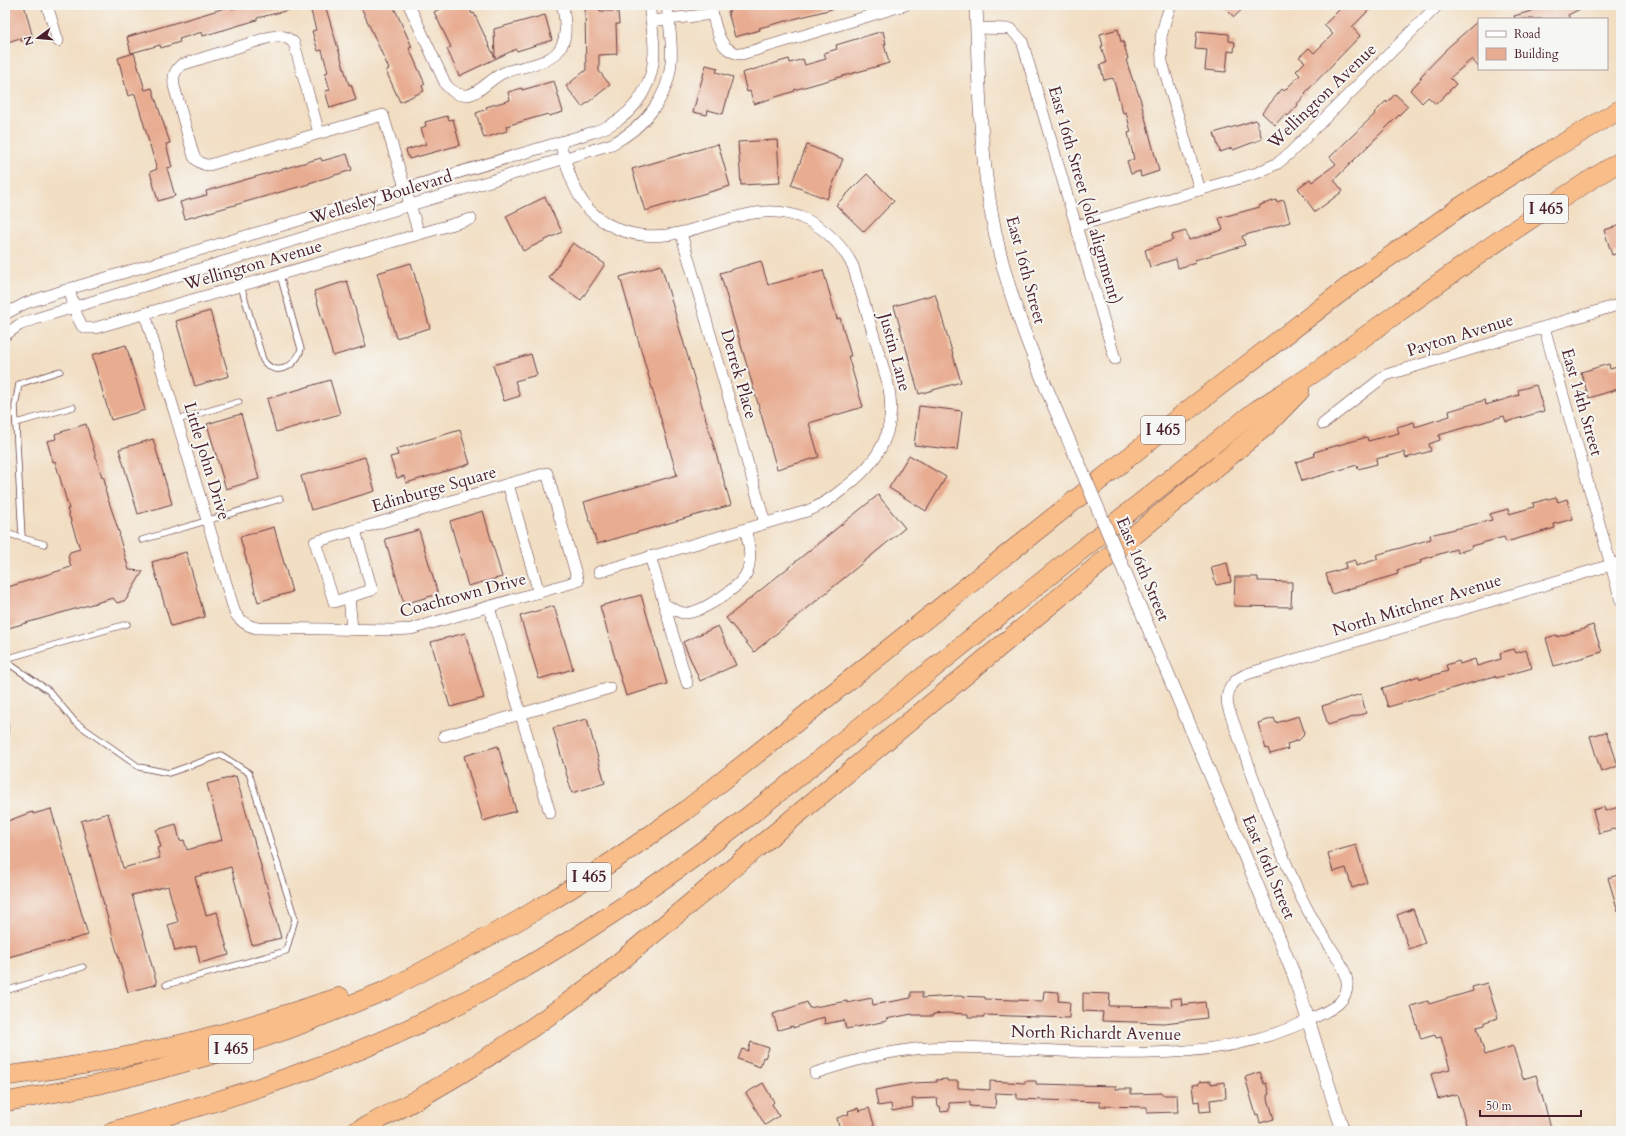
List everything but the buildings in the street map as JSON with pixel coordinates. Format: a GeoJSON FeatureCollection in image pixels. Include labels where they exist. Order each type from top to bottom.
{"type":"FeatureCollection","features":[{"type":"Feature","properties":{"kind":"highway","name":"I 465"},"geometry":{"type":"LineString","coordinates":[[5,1102],[96,1085],[157,1070],[264,1038],[356,1004],[387,990],[514,923],[584,880],[685,811],[1183,414],[1332,298],[1460,207],[1621,108]]}},
{"type":"Feature","properties":{"kind":"highway","name":"I 465"},"geometry":{"type":"LineString","coordinates":[[113,1131],[184,1112],[239,1095],[292,1077],[386,1039],[435,1016],[486,989],[585,931],[675,871],[710,845],[1254,412],[1324,366],[1445,278],[1586,182],[1621,161]]}},
{"type":"Feature","properties":{"kind":"highway"},"geometry":{"type":"LineString","coordinates":[[356,1131],[414,1101],[475,1066],[527,1032],[594,984],[1266,426],[1324,366]]}},
{"type":"Feature","properties":{"kind":"highway"},"geometry":{"type":"LineString","coordinates":[[5,1076],[98,1063],[155,1051],[218,1035],[352,993],[444,959]]}},
{"type":"Feature","properties":{"kind":"street"},"geometry":{"type":"LineString","coordinates":[[47,5],[58,41]]}},
{"type":"Feature","properties":{"kind":"street"},"geometry":{"type":"LineString","coordinates":[[409,5],[446,85],[452,92],[461,95],[470,95],[502,73],[550,58],[561,47],[566,29],[563,5]]}},
{"type":"Feature","properties":{"kind":"street","name":"Wellesley Boulevard"},"geometry":{"type":"LineString","coordinates":[[5,314],[26,303],[69,289],[560,143],[609,126],[626,114],[640,98],[649,79],[653,60],[649,5]]}},
{"type":"Feature","properties":{"kind":"street","name":"Wellesley Boulevard"},"geometry":{"type":"LineString","coordinates":[[5,335],[26,322],[565,160],[612,144],[636,130],[648,118],[658,102],[669,74],[672,54],[667,5]]}},
{"type":"Feature","properties":{"kind":"street"},"geometry":{"type":"LineString","coordinates":[[651,21],[712,9],[720,40],[724,46],[732,52],[742,54],[874,10],[905,5]]}},
{"type":"Feature","properties":{"kind":"street","name":"East 16th Street"},"geometry":{"type":"LineString","coordinates":[[976,5],[980,126],[984,169],[995,233],[1012,297],[1023,331],[1255,880],[1294,976],[1343,1131]]}},
{"type":"Feature","properties":{"kind":"street"},"geometry":{"type":"LineString","coordinates":[[1171,5],[1161,37],[1162,62],[1200,190]]}},
{"type":"Feature","properties":{"kind":"street","name":"Wellington Avenue"},"geometry":{"type":"LineString","coordinates":[[1077,226],[1257,173],[1271,167],[1284,158],[1438,5]]}},
{"type":"Feature","properties":{"kind":"street","name":"East 16th Street (old alignment)"},"geometry":{"type":"LineString","coordinates":[[977,28],[1011,29],[1022,41],[1115,358]]}},
{"type":"Feature","properties":{"kind":"street"},"geometry":{"type":"LineString","coordinates":[[319,133],[294,44],[288,38],[281,35],[270,37],[181,65],[174,71],[174,86],[194,157],[204,165],[209,165],[383,115],[420,234]]}},
{"type":"Feature","properties":{"kind":"street","name":"Justin Lane"},"geometry":{"type":"LineString","coordinates":[[560,143],[573,184],[582,201],[604,222],[624,231],[635,234],[659,236],[681,233],[747,214],[766,211],[786,213],[804,218],[825,231],[843,249],[853,266],[888,380],[891,399],[890,424],[886,439],[880,450],[867,469],[857,479],[820,506],[807,512],[650,556],[599,572]]}},
{"type":"Feature","properties":{"kind":"street","name":"Wellington Avenue"},"geometry":{"type":"LineString","coordinates":[[69,289],[77,316],[82,326],[90,329],[471,219]]}},
{"type":"Feature","properties":{"kind":"street","name":"Derrek Place"},"geometry":{"type":"LineString","coordinates":[[681,233],[765,523]]}},
{"type":"Feature","properties":{"kind":"street","name":"Payton Avenue"},"geometry":{"type":"LineString","coordinates":[[1323,424],[1386,375],[1621,304]]}},
{"type":"Feature","properties":{"kind":"street","name":"Little John Drive"},"geometry":{"type":"LineString","coordinates":[[145,314],[235,613],[238,618]]}},
{"type":"Feature","properties":{"kind":"street","name":"East 14th Street"},"geometry":{"type":"LineString","coordinates":[[1544,327],[1616,564],[1621,600]]}},
{"type":"Feature","properties":{"kind":"street","name":"Coachtown Drive"},"geometry":{"type":"LineString","coordinates":[[238,618],[246,625],[257,628],[393,630],[410,628],[578,582],[547,473],[508,484]]}},
{"type":"Feature","properties":{"kind":"street","name":"Edinburge Square"},"geometry":{"type":"LineString","coordinates":[[355,530],[372,590],[334,602],[315,542],[508,484],[539,593]]}},
{"type":"Feature","properties":{"kind":"street"},"geometry":{"type":"LineString","coordinates":[[664,604],[685,613],[696,611],[710,604],[738,583],[747,572],[749,558],[748,539],[745,529]]}},
{"type":"Feature","properties":{"kind":"street"},"geometry":{"type":"LineString","coordinates":[[650,556],[687,683]]}},
{"type":"Feature","properties":{"kind":"street","name":"North Mitchner Avenue"},"geometry":{"type":"LineString","coordinates":[[1345,973],[1303,900],[1284,859],[1229,710],[1227,700],[1228,690],[1234,682],[1245,674],[1616,564]]}},
{"type":"Feature","properties":{"kind":"street"},"geometry":{"type":"LineString","coordinates":[[349,597],[352,629]]}},
{"type":"Feature","properties":{"kind":"street"},"geometry":{"type":"LineString","coordinates":[[489,607],[550,813]]}},
{"type":"Feature","properties":{"kind":"street"},"geometry":{"type":"LineString","coordinates":[[444,736],[610,688]]}},
{"type":"Feature","properties":{"kind":"street","name":"North Richardt Avenue"},"geometry":{"type":"LineString","coordinates":[[815,1073],[870,1056],[928,1048],[959,1047],[1169,1053],[1196,1051],[1250,1041],[1309,1020],[1336,1006],[1342,1001],[1347,989],[1345,973]]}},
{"type":"Feature","properties":{"kind":"lane"},"geometry":{"type":"LineString","coordinates":[[241,286],[263,360],[267,366],[274,369],[289,366],[299,357],[301,349],[280,275]]}},
{"type":"Feature","properties":{"kind":"lane"},"geometry":{"type":"LineString","coordinates":[[22,538],[15,406],[19,384],[60,371]]}},
{"type":"Feature","properties":{"kind":"lane"},"geometry":{"type":"LineString","coordinates":[[177,420],[239,402]]}},
{"type":"Feature","properties":{"kind":"lane"},"geometry":{"type":"LineString","coordinates":[[16,423],[73,407]]}},
{"type":"Feature","properties":{"kind":"lane"},"geometry":{"type":"LineString","coordinates":[[142,540],[280,499]]}},
{"type":"Feature","properties":{"kind":"lane"},"geometry":{"type":"LineString","coordinates":[[5,533],[44,544]]}},
{"type":"Feature","properties":{"kind":"lane"},"geometry":{"type":"LineString","coordinates":[[5,660],[127,624]]}},
{"type":"Feature","properties":{"kind":"lane"},"geometry":{"type":"LineString","coordinates":[[5,660],[49,691],[75,722],[140,767],[169,773],[221,756],[249,773],[295,918],[286,951],[166,985]]}},
{"type":"Feature","properties":{"kind":"lane"},"geometry":{"type":"LineString","coordinates":[[5,725],[5,732]]}},
{"type":"Feature","properties":{"kind":"lane"},"geometry":{"type":"LineString","coordinates":[[5,990],[83,967]]}}]}
